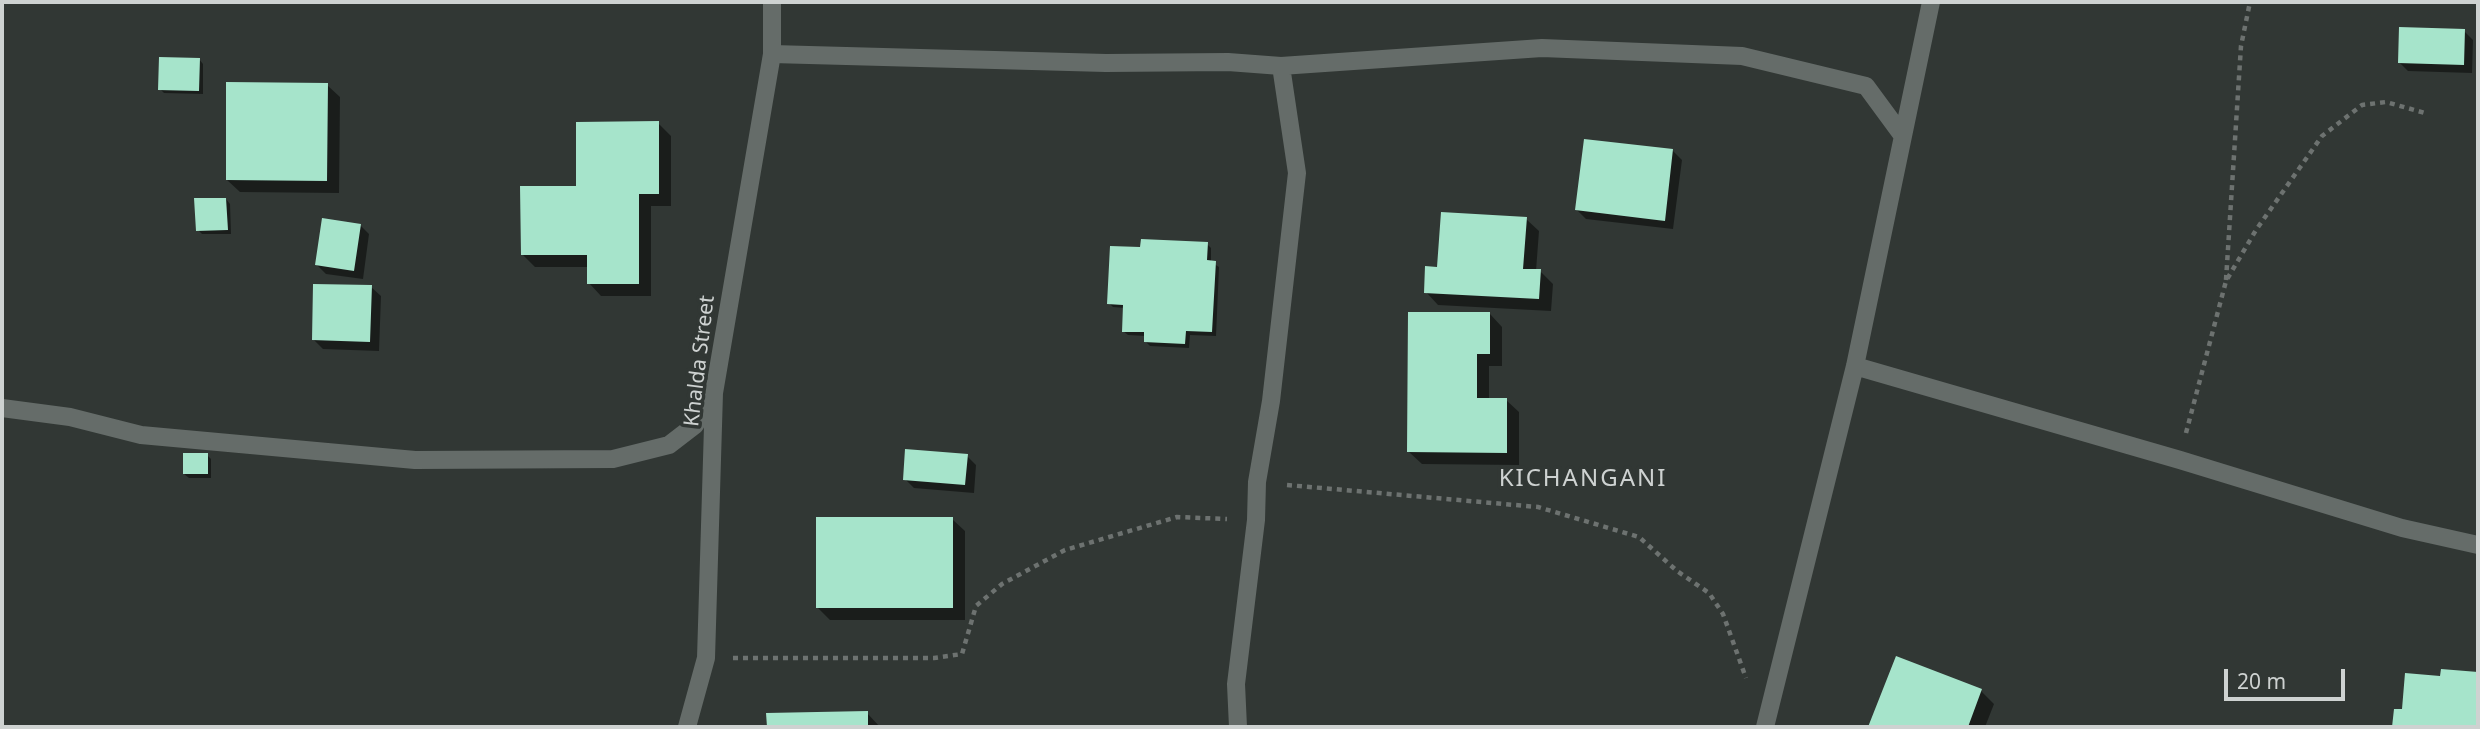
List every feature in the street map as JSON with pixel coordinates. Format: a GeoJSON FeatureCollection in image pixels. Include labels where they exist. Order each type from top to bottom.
{"type":"FeatureCollection","features":[{"type":"Feature","properties":{"kind":"street","name":"Khalda Street"},"geometry":{"type":"LineString","coordinates":[[687,727],[706,658],[714,393],[772,54],[772,2]]}},
{"type":"Feature","properties":{"kind":"street"},"geometry":{"type":"LineString","coordinates":[[1765,726],[1855,366],[1931,2]]}},
{"type":"Feature","properties":{"kind":"street"},"geometry":{"type":"LineString","coordinates":[[772,54],[1106,63],[1228,62],[1281,66],[1542,48],[1742,56],[1866,86],[1902,135]]}},
{"type":"Feature","properties":{"kind":"street"},"geometry":{"type":"LineString","coordinates":[[1238,727],[1236,684],[1256,520],[1257,482],[1272,401],[1297,173],[1281,66]]}},
{"type":"Feature","properties":{"kind":"street"},"geometry":{"type":"LineString","coordinates":[[1855,366],[2180,460],[2402,528],[2478,545]]}},
{"type":"Feature","properties":{"kind":"street"},"geometry":{"type":"LineString","coordinates":[[2,408],[70,417],[141,435],[415,460],[613,459],[669,445],[695,425],[714,393]]}},
{"type":"Feature","properties":{"kind":"path"},"geometry":{"type":"LineString","coordinates":[[2180,460],[2226,281],[2241,46],[2250,2]]}},
{"type":"Feature","properties":{"kind":"path"},"geometry":{"type":"LineString","coordinates":[[2226,281],[2256,230],[2322,136],[2362,105],[2386,102],[2425,113]]}},
{"type":"Feature","properties":{"kind":"path"},"geometry":{"type":"LineString","coordinates":[[1257,482],[1538,507],[1639,537],[1677,571],[1709,593],[1723,614],[1738,660],[1765,726]]}},
{"type":"Feature","properties":{"kind":"path"},"geometry":{"type":"LineString","coordinates":[[706,658],[934,657],[962,654],[976,606],[1002,584],[1065,550],[1177,517],[1256,520]]}},
{"type":"Feature","properties":{"kind":"building"},"geometry":{"type":"Polygon","coordinates":[[[2399,27],[2465,29],[2464,65],[2398,63],[2399,27]]]}},
{"type":"Feature","properties":{"kind":"building"},"geometry":{"type":"Polygon","coordinates":[[[159,57],[200,58],[199,91],[158,90],[159,57]]]}},
{"type":"Feature","properties":{"kind":"building"},"geometry":{"type":"Polygon","coordinates":[[[226,82],[328,83],[327,181],[226,180],[226,82]]]}},
{"type":"Feature","properties":{"kind":"building"},"geometry":{"type":"Polygon","coordinates":[[[659,121],[659,194],[639,194],[639,284],[587,284],[587,255],[521,255],[520,186],[576,186],[576,122],[659,121]]]}},
{"type":"Feature","properties":{"kind":"building"},"geometry":{"type":"Polygon","coordinates":[[[1584,139],[1673,149],[1665,221],[1575,210],[1584,139]]]}},
{"type":"Feature","properties":{"kind":"building"},"geometry":{"type":"Polygon","coordinates":[[[194,198],[226,198],[228,230],[196,231],[194,198]]]}},
{"type":"Feature","properties":{"kind":"building"},"geometry":{"type":"Polygon","coordinates":[[[1441,212],[1527,217],[1523,269],[1541,269],[1539,299],[1424,293],[1425,266],[1437,267],[1441,212]]]}},
{"type":"Feature","properties":{"kind":"building"},"geometry":{"type":"Polygon","coordinates":[[[322,218],[361,224],[354,271],[315,265],[322,218]]]}},
{"type":"Feature","properties":{"kind":"building"},"geometry":{"type":"Polygon","coordinates":[[[1141,239],[1208,242],[1207,260],[1216,261],[1212,332],[1186,331],[1185,344],[1144,342],[1144,332],[1122,332],[1123,305],[1107,304],[1110,246],[1140,247],[1141,239]]]}},
{"type":"Feature","properties":{"kind":"building"},"geometry":{"type":"Polygon","coordinates":[[[313,284],[372,285],[370,342],[312,340],[313,284]]]}},
{"type":"Feature","properties":{"kind":"building"},"geometry":{"type":"Polygon","coordinates":[[[1408,312],[1490,312],[1490,354],[1477,354],[1477,398],[1507,398],[1507,453],[1407,452],[1408,312]]]}},
{"type":"Feature","properties":{"kind":"building"},"geometry":{"type":"Polygon","coordinates":[[[905,449],[968,454],[965,485],[903,480],[905,449]]]}},
{"type":"Feature","properties":{"kind":"building"},"geometry":{"type":"Polygon","coordinates":[[[183,453],[208,453],[208,474],[183,474],[183,453]]]}},
{"type":"Feature","properties":{"kind":"building"},"geometry":{"type":"Polygon","coordinates":[[[816,517],[953,517],[953,608],[816,608],[816,517]]]}},
{"type":"Feature","properties":{"kind":"building"},"geometry":{"type":"Polygon","coordinates":[[[1896,656],[1982,689],[1968,727],[1868,727],[1896,656]]]}},
{"type":"Feature","properties":{"kind":"building"},"geometry":{"type":"Polygon","coordinates":[[[2441,669],[2478,672],[2478,727],[2392,727],[2394,709],[2402,709],[2405,673],[2440,676],[2441,669]]]}},
{"type":"Feature","properties":{"kind":"building"},"geometry":{"type":"Polygon","coordinates":[[[868,711],[868,727],[767,727],[766,713],[868,711]]]}},
{"type":"Feature","properties":{"kind":"district","name":"KICHANGANI"},"geometry":{"type":"Point","coordinates":[1583,479]}}]}
